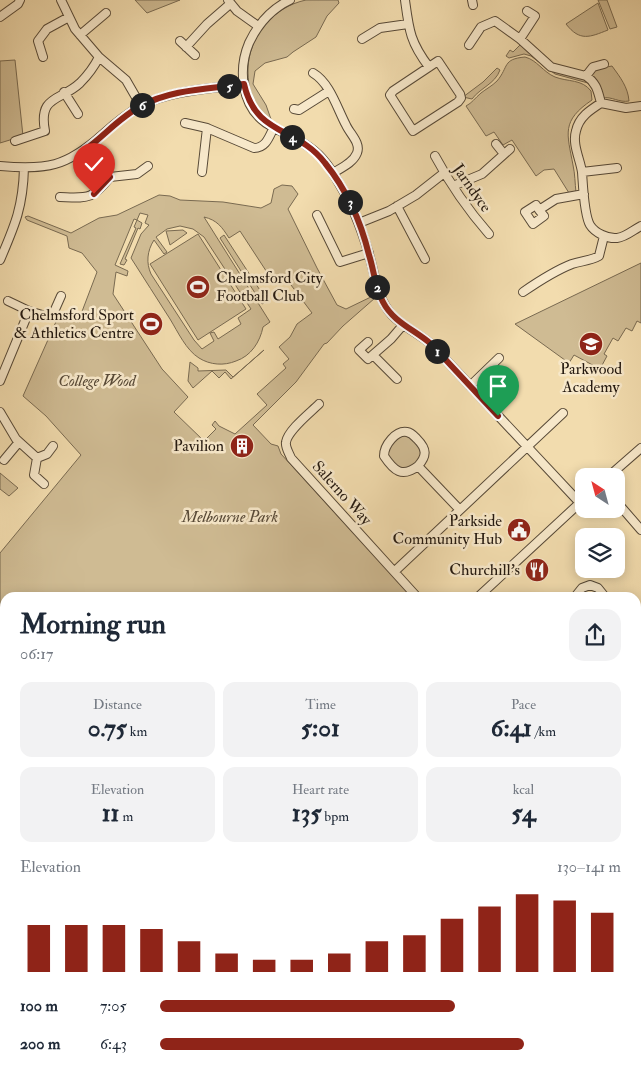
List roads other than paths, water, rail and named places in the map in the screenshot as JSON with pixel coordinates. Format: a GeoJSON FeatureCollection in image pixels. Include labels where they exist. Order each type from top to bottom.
{"type":"FeatureCollection","features":[{"type":"Feature","properties":{"kind":"street"},"geometry":{"type":"LineString","coordinates":[[0,17],[18,4],[20,0]]}},
{"type":"Feature","properties":{"kind":"street"},"geometry":{"type":"LineString","coordinates":[[61,0],[75,29],[99,57],[126,80],[141,106]]}},
{"type":"Feature","properties":{"kind":"street"},"geometry":{"type":"LineString","coordinates":[[290,0],[277,7],[258,26],[247,48],[244,60],[246,95],[257,114],[274,127],[310,147],[319,155],[333,174],[348,198],[359,223],[383,303],[392,315],[403,325],[420,334],[527,446],[575,493]]}},
{"type":"Feature","properties":{"kind":"street"},"geometry":{"type":"LineString","coordinates":[[405,0],[411,38],[416,50],[428,67]]}},
{"type":"Feature","properties":{"kind":"street"},"geometry":{"type":"LineString","coordinates":[[186,47],[229,2],[258,26]]}},
{"type":"Feature","properties":{"kind":"street"},"geometry":{"type":"LineString","coordinates":[[520,39],[535,16],[527,10]]}},
{"type":"Feature","properties":{"kind":"street"},"geometry":{"type":"LineString","coordinates":[[80,35],[106,13]]}},
{"type":"Feature","properties":{"kind":"street"},"geometry":{"type":"LineString","coordinates":[[43,57],[38,41],[47,29],[69,17]]}},
{"type":"Feature","properties":{"kind":"street"},"geometry":{"type":"LineString","coordinates":[[469,45],[481,27],[495,21],[520,39],[551,67],[586,76],[596,86],[601,103]]}},
{"type":"Feature","properties":{"kind":"street"},"geometry":{"type":"LineString","coordinates":[[362,39],[380,28],[408,24]]}},
{"type":"Feature","properties":{"kind":"street"},"geometry":{"type":"LineString","coordinates":[[180,41],[195,55]]}},
{"type":"Feature","properties":{"kind":"street"},"geometry":{"type":"LineString","coordinates":[[15,141],[45,131],[43,121],[44,109],[57,96],[79,84],[99,57]]}},
{"type":"Feature","properties":{"kind":"street"},"geometry":{"type":"LineString","coordinates":[[438,60],[461,98],[458,102],[413,131],[390,95],[392,91],[428,67],[438,60]]}},
{"type":"Feature","properties":{"kind":"street"},"geometry":{"type":"LineString","coordinates":[[586,76],[593,67],[604,64]]}},
{"type":"Feature","properties":{"kind":"street"},"geometry":{"type":"LineString","coordinates":[[313,73],[319,76],[329,91],[358,146],[358,152],[354,159],[333,174]]}},
{"type":"Feature","properties":{"kind":"street"},"geometry":{"type":"LineString","coordinates":[[0,166],[24,168],[61,163],[86,149],[116,123],[141,106],[161,97],[244,84]]}},
{"type":"Feature","properties":{"kind":"street"},"geometry":{"type":"LineString","coordinates":[[294,109],[299,110],[329,91]]}},
{"type":"Feature","properties":{"kind":"street"},"geometry":{"type":"LineString","coordinates":[[64,92],[78,114]]}},
{"type":"Feature","properties":{"kind":"street"},"geometry":{"type":"LineString","coordinates":[[641,106],[626,108],[601,103],[582,117],[576,131],[575,140],[590,226],[604,236],[617,238],[629,234],[641,226]]}},
{"type":"Feature","properties":{"kind":"street"},"geometry":{"type":"LineString","coordinates":[[185,124],[207,128],[254,148],[259,148],[266,143],[274,127]]}},
{"type":"Feature","properties":{"kind":"street"},"geometry":{"type":"LineString","coordinates":[[202,172],[207,128]]}},
{"type":"Feature","properties":{"kind":"street"},"geometry":{"type":"LineString","coordinates":[[452,186],[482,174],[507,151],[496,144]]}},
{"type":"Feature","properties":{"kind":"street"},"geometry":{"type":"LineString","coordinates":[[86,149],[110,177]]}},
{"type":"Feature","properties":{"kind":"street","name":"Jarndyce"},"geometry":{"type":"LineString","coordinates":[[435,156],[452,186],[489,234]]}},
{"type":"Feature","properties":{"kind":"street"},"geometry":{"type":"LineString","coordinates":[[60,197],[88,198],[100,189],[110,177],[137,174],[148,166]]}},
{"type":"Feature","properties":{"kind":"street"},"geometry":{"type":"LineString","coordinates":[[0,260],[3,246],[20,211],[24,187],[24,168]]}},
{"type":"Feature","properties":{"kind":"street"},"geometry":{"type":"LineString","coordinates":[[582,172],[617,168]]}},
{"type":"Feature","properties":{"kind":"street"},"geometry":{"type":"LineString","coordinates":[[359,223],[416,195],[444,173]]}},
{"type":"Feature","properties":{"kind":"street"},"geometry":{"type":"LineString","coordinates":[[540,210],[556,198],[584,194]]}},
{"type":"Feature","properties":{"kind":"street"},"geometry":{"type":"LineString","coordinates":[[397,206],[425,259]]}},
{"type":"Feature","properties":{"kind":"street"},"geometry":{"type":"LineString","coordinates":[[318,215],[340,262],[369,253]]}},
{"type":"Feature","properties":{"kind":"street"},"geometry":{"type":"LineString","coordinates":[[523,292],[557,271],[599,256],[604,236]]}},
{"type":"Feature","properties":{"kind":"street"},"geometry":{"type":"LineString","coordinates":[[8,301],[29,311],[49,317],[53,314],[61,296]]}},
{"type":"Feature","properties":{"kind":"street"},"geometry":{"type":"LineString","coordinates":[[0,381],[29,311]]}},
{"type":"Feature","properties":{"kind":"street"},"geometry":{"type":"LineString","coordinates":[[368,342],[359,350],[368,359],[403,325]]}},
{"type":"Feature","properties":{"kind":"street"},"geometry":{"type":"LineString","coordinates":[[373,355],[397,379]]}},
{"type":"Feature","properties":{"kind":"street"},"geometry":{"type":"LineString","coordinates":[[470,386],[499,358]]}},
{"type":"Feature","properties":{"kind":"street","name":"Salerno Way"},"geometry":{"type":"LineString","coordinates":[[319,404],[291,432],[286,441],[291,458],[413,592]]}},
{"type":"Feature","properties":{"kind":"street"},"geometry":{"type":"LineString","coordinates":[[0,412],[19,442],[37,458]]}},
{"type":"Feature","properties":{"kind":"street"},"geometry":{"type":"LineString","coordinates":[[394,571],[563,413]]}},
{"type":"Feature","properties":{"kind":"street"},"geometry":{"type":"LineString","coordinates":[[401,433],[413,434],[422,444],[425,451],[424,458],[418,466],[407,473],[396,470],[384,456],[385,447],[401,433]]}},
{"type":"Feature","properties":{"kind":"street"},"geometry":{"type":"LineString","coordinates":[[4,460],[19,442]]}},
{"type":"Feature","properties":{"kind":"street"},"geometry":{"type":"LineString","coordinates":[[37,458],[47,454],[53,446]]}},
{"type":"Feature","properties":{"kind":"street"},"geometry":{"type":"LineString","coordinates":[[619,468],[641,448]]}},
{"type":"Feature","properties":{"kind":"street"},"geometry":{"type":"LineString","coordinates":[[37,458],[34,475],[44,484]]}},
{"type":"Feature","properties":{"kind":"street"},"geometry":{"type":"LineString","coordinates":[[418,466],[459,509]]}},
{"type":"Feature","properties":{"kind":"street"},"geometry":{"type":"LineString","coordinates":[[483,592],[575,507]]}},
{"type":"Feature","properties":{"kind":"street"},"geometry":{"type":"LineString","coordinates":[[625,511],[641,530]]}},
{"type":"Feature","properties":{"kind":"street"},"geometry":{"type":"LineString","coordinates":[[579,592],[590,584],[601,592]]}},
{"type":"Feature","properties":{"kind":"place","name":"Chelmsford City Football Club"},"geometry":{"type":"Point","coordinates":[198,287]}},
{"type":"Feature","properties":{"kind":"place","name":"Chelmsford Sport & Athletics Centre"},"geometry":{"type":"Point","coordinates":[151,324]}},
{"type":"Feature","properties":{"kind":"place","name":"Parkwood Academy"},"geometry":{"type":"Point","coordinates":[591,344]}},
{"type":"Feature","properties":{"kind":"place","name":"Pavilion"},"geometry":{"type":"Point","coordinates":[242,446]}},
{"type":"Feature","properties":{"kind":"place","name":"Parkside Community Hub"},"geometry":{"type":"Point","coordinates":[519,530]}},
{"type":"Feature","properties":{"kind":"place","name":"Churchill's"},"geometry":{"type":"Point","coordinates":[537,570]}},
{"type":"Feature","properties":{"kind":"park label","name":"College Wood"},"geometry":{"type":"Point","coordinates":[97,381]}},
{"type":"Feature","properties":{"kind":"park label","name":"Melbourne Park"},"geometry":{"type":"Point","coordinates":[230,517]}}]}
